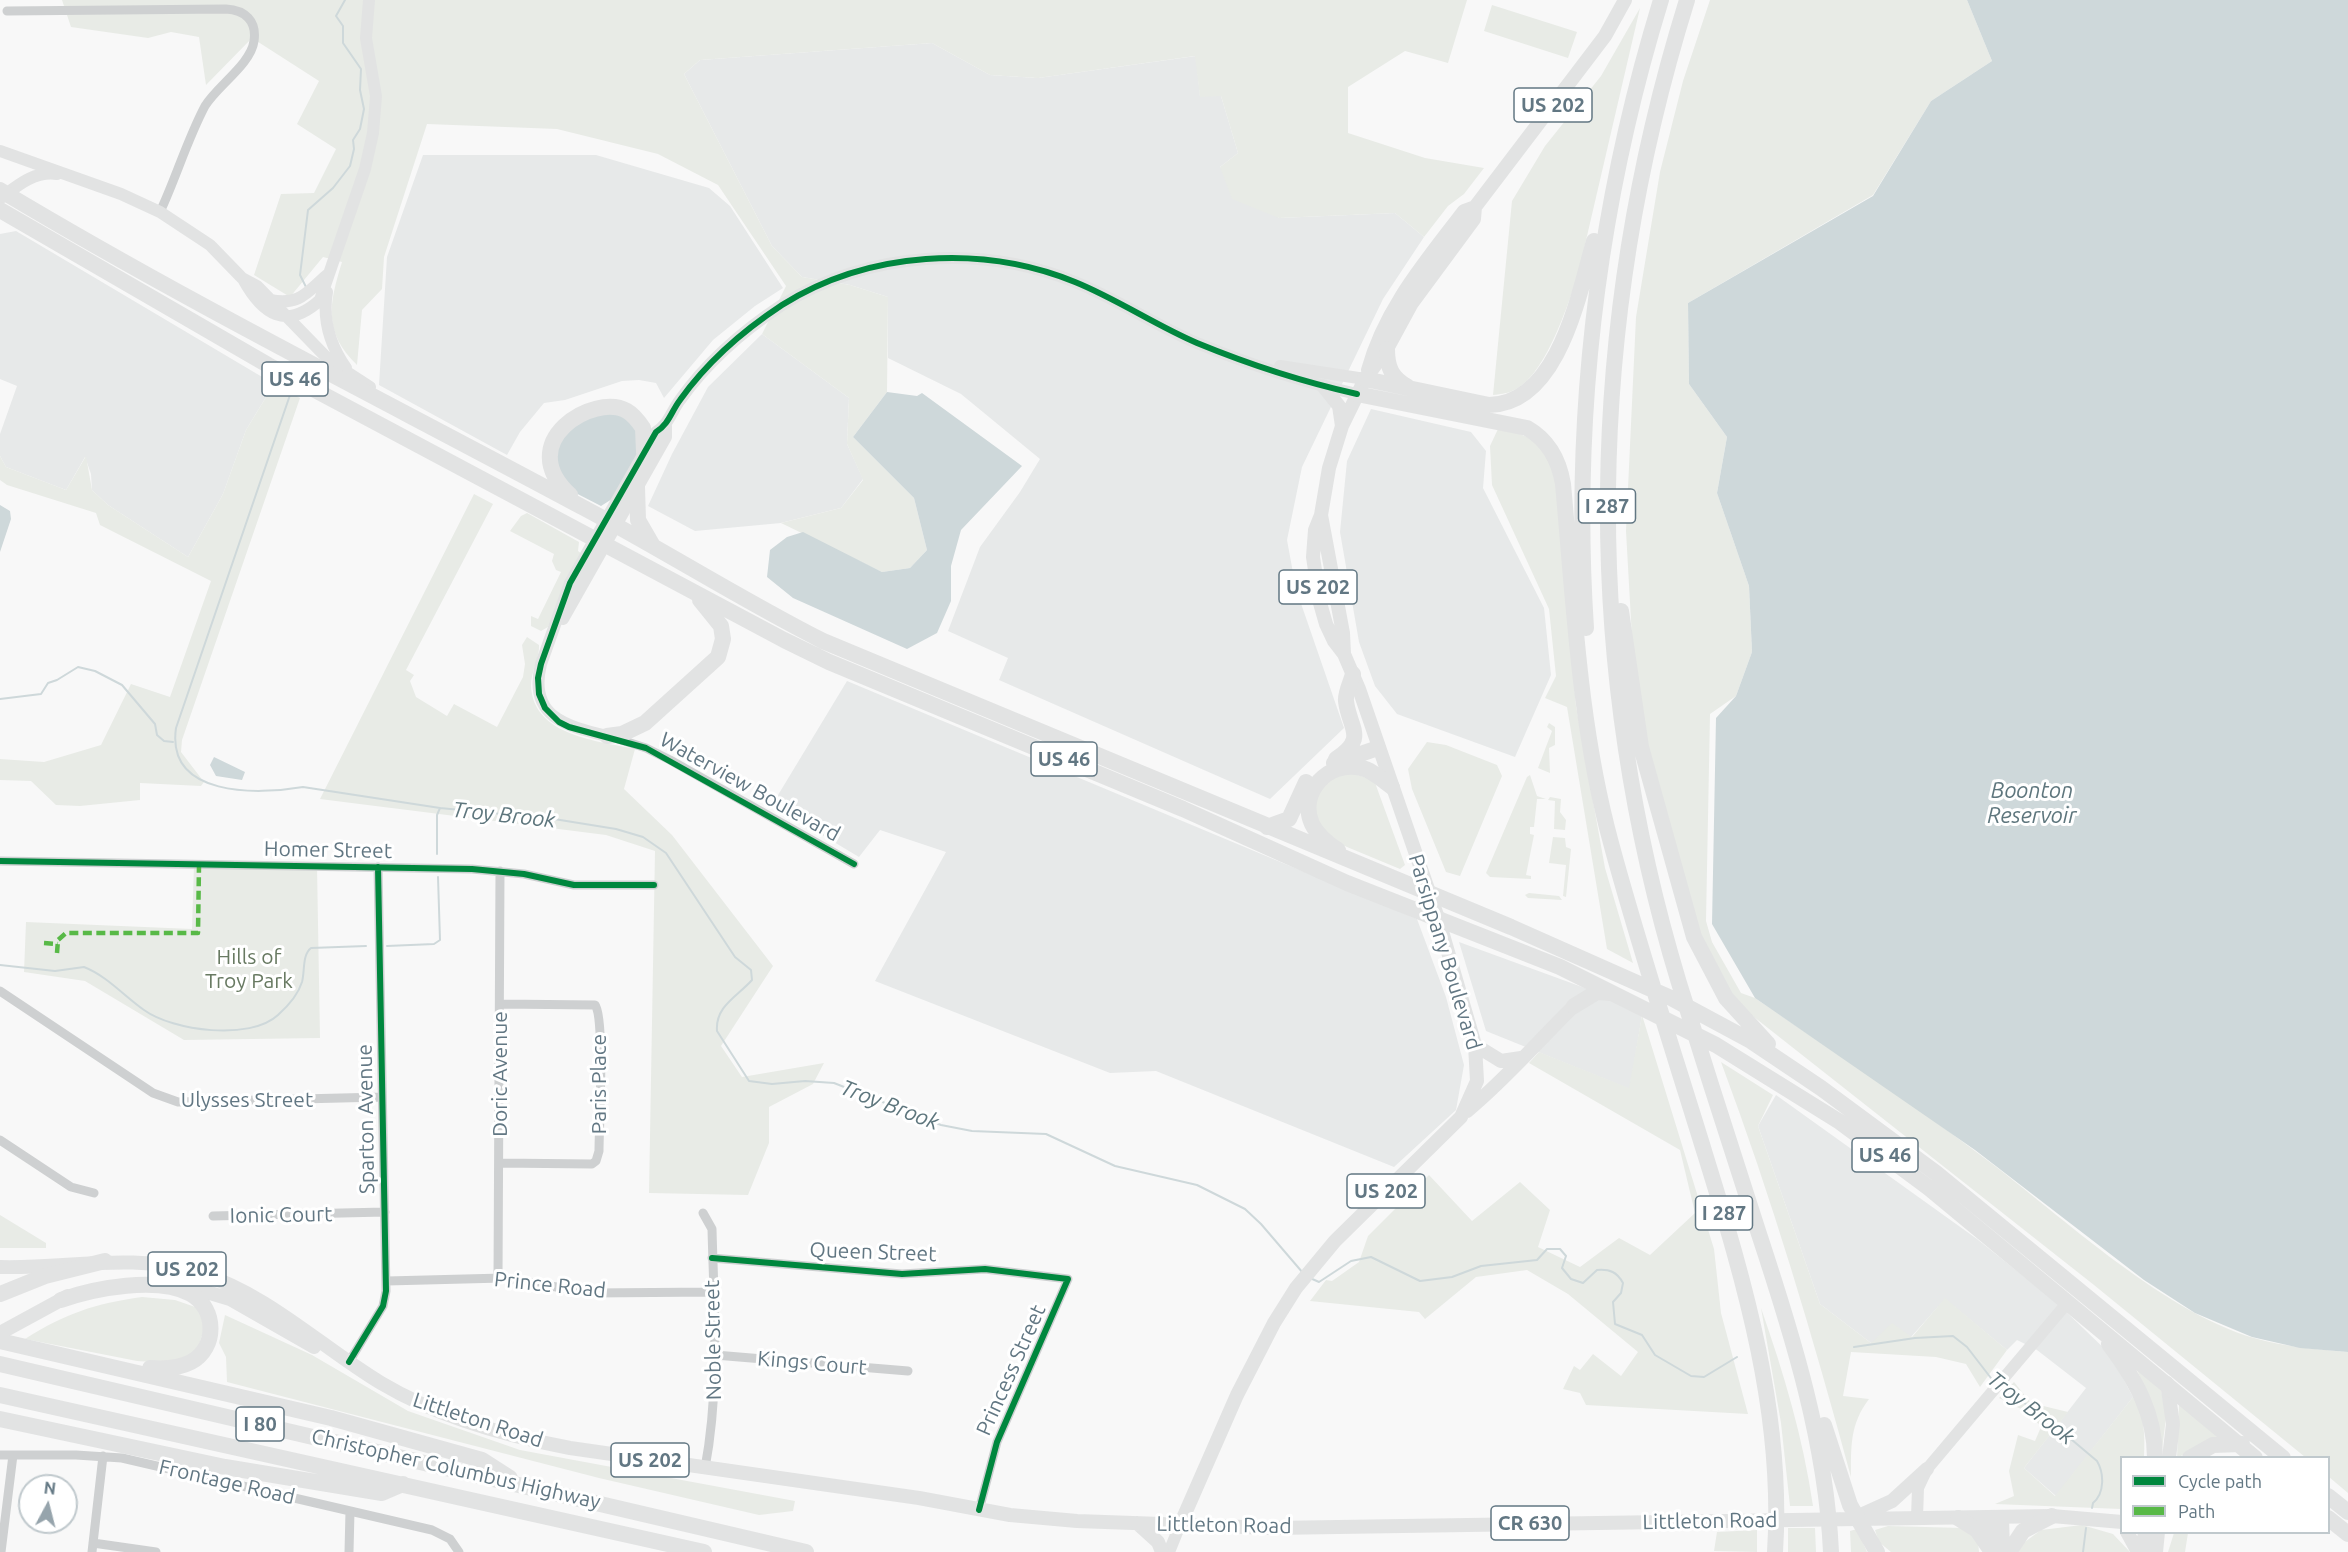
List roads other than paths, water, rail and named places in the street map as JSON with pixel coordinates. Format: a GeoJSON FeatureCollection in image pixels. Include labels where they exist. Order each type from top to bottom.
{"type":"FeatureCollection","features":[{"type":"Feature","properties":{"kind":"highway","name":"I 287"},"geometry":{"type":"LineString","coordinates":[[1661,0],[1623,136],[1609,206],[1589,349],[1582,456],[1582,565],[1590,672],[1605,780],[1626,884],[1647,964],[1736,1252],[1766,1380],[1772,1424],[1777,1501],[1774,1544]]}},
{"type":"Feature","properties":{"kind":"highway","name":"I 287"},"geometry":{"type":"LineString","coordinates":[[1687,0],[1656,107],[1638,187],[1614,351],[1607,493],[1609,599],[1615,670],[1624,740],[1642,843],[1678,980],[1788,1322],[1805,1384],[1827,1507],[1831,1552]]}},
{"type":"Feature","properties":{"kind":"highway"},"geometry":{"type":"LineString","coordinates":[[1361,386],[1412,389],[1497,405],[1519,397],[1540,379],[1557,353],[1574,311],[1623,136]]}},
{"type":"Feature","properties":{"kind":"highway","name":"US 46"},"geometry":{"type":"LineString","coordinates":[[2,198],[43,235],[268,365],[829,662],[1113,780],[1439,921],[1560,968],[1618,994],[1716,1045],[1840,1122],[1929,1188],[2253,1456]]}},
{"type":"Feature","properties":{"kind":"highway","name":"US 46"},"geometry":{"type":"LineString","coordinates":[[2,198],[584,508],[739,597],[832,645],[1430,894],[1671,998],[1751,1041],[1821,1088],[1936,1173],[2281,1456]]}},
{"type":"Feature","properties":{"kind":"highway"},"geometry":{"type":"LineString","coordinates":[[0,225],[20,227],[43,235]]}},
{"type":"Feature","properties":{"kind":"highway"},"geometry":{"type":"LineString","coordinates":[[1387,349],[1389,370],[1398,380],[1412,389]]}},
{"type":"Feature","properties":{"kind":"highway"},"geometry":{"type":"LineString","coordinates":[[1614,351],[1616,533],[1626,659],[1641,747],[1687,917],[1702,957],[1726,998],[1773,1049],[1821,1088]]}},
{"type":"Feature","properties":{"kind":"highway"},"geometry":{"type":"LineString","coordinates":[[1361,386],[1520,426],[1540,437],[1556,458],[1563,484],[1577,642],[1599,794],[1647,964]]}},
{"type":"Feature","properties":{"kind":"highway"},"geometry":{"type":"LineString","coordinates":[[584,508],[555,480],[549,467],[549,450],[562,429],[591,411],[612,408],[626,410],[643,428],[644,452]]}},
{"type":"Feature","properties":{"kind":"highway"},"geometry":{"type":"LineString","coordinates":[[637,487],[637,518],[653,546]]}},
{"type":"Feature","properties":{"kind":"highway"},"geometry":{"type":"LineString","coordinates":[[607,736],[622,734],[645,723],[718,657],[723,639],[721,626],[716,617],[692,591]]}},
{"type":"Feature","properties":{"kind":"highway"},"geometry":{"type":"LineString","coordinates":[[1267,827],[1289,819],[1307,781],[1346,751],[1354,738],[1354,727],[1346,700],[1353,674]]}},
{"type":"Feature","properties":{"kind":"highway"},"geometry":{"type":"LineString","coordinates":[[1325,765],[1378,748]]}},
{"type":"Feature","properties":{"kind":"highway"},"geometry":{"type":"LineString","coordinates":[[1364,867],[1319,836],[1310,817],[1310,795],[1322,778],[1346,768],[1367,770],[1392,787]]}},
{"type":"Feature","properties":{"kind":"highway"},"geometry":{"type":"LineString","coordinates":[[1560,968],[1572,978],[1577,988],[1574,1006]]}},
{"type":"Feature","properties":{"kind":"highway"},"geometry":{"type":"LineString","coordinates":[[1574,1006],[1597,992],[1618,994]]}},
{"type":"Feature","properties":{"kind":"highway"},"geometry":{"type":"LineString","coordinates":[[0,1294],[55,1273],[105,1261]]}},
{"type":"Feature","properties":{"kind":"highway"},"geometry":{"type":"LineString","coordinates":[[18,1345],[162,1368],[181,1366],[194,1360],[205,1349],[209,1337],[210,1324],[206,1309],[198,1299],[180,1290],[128,1286],[76,1295],[61,1300]]}},
{"type":"Feature","properties":{"kind":"highway"},"geometry":{"type":"LineString","coordinates":[[2097,1325],[2132,1375],[2142,1394],[2152,1428],[2155,1456]]}},
{"type":"Feature","properties":{"kind":"highway"},"geometry":{"type":"LineString","coordinates":[[3,1334],[18,1345],[271,1402],[482,1460],[521,1484]]}},
{"type":"Feature","properties":{"kind":"highway","name":"Christopher Columbus Highway"},"geometry":{"type":"LineString","coordinates":[[0,1364],[806,1552]]}},
{"type":"Feature","properties":{"kind":"highway"},"geometry":{"type":"LineString","coordinates":[[1805,1384],[1818,1401],[1832,1458],[1851,1512],[1877,1552]]}},
{"type":"Feature","properties":{"kind":"highway","name":"Christopher Columbus Highway"},"geometry":{"type":"LineString","coordinates":[[0,1395],[704,1552]]}},
{"type":"Feature","properties":{"kind":"highway"},"geometry":{"type":"LineString","coordinates":[[0,1400],[57,1408]]}},
{"type":"Feature","properties":{"kind":"highway"},"geometry":{"type":"LineString","coordinates":[[0,1419],[225,1467],[382,1493],[403,1484]]}},
{"type":"Feature","properties":{"kind":"highway"},"geometry":{"type":"LineString","coordinates":[[2194,1456],[2213,1445],[2238,1443],[2252,1447],[2266,1456]]}},
{"type":"Feature","properties":{"kind":"highway"},"geometry":{"type":"LineString","coordinates":[[2330,1498],[2348,1512]]}},
{"type":"Feature","properties":{"kind":"highway"},"geometry":{"type":"LineString","coordinates":[[2330,1509],[2348,1523]]}},
{"type":"Feature","properties":{"kind":"highway"},"geometry":{"type":"LineString","coordinates":[[2009,1552],[2019,1534],[2052,1516]]}},
{"type":"Feature","properties":{"kind":"highway"},"geometry":{"type":"LineString","coordinates":[[1958,1518],[1977,1530],[1994,1551]]}},
{"type":"Feature","properties":{"kind":"highway"},"geometry":{"type":"LineString","coordinates":[[1994,1551],[1995,1518]]}},
{"type":"Feature","properties":{"kind":"highway"},"geometry":{"type":"LineString","coordinates":[[2330,1520],[2348,1534]]}},
{"type":"Feature","properties":{"kind":"main road","name":"Parsippany Boulevard"},"geometry":{"type":"LineString","coordinates":[[1361,386],[1387,349],[1412,303],[1474,219],[1475,207],[1605,36],[1625,0]]}},
{"type":"Feature","properties":{"kind":"main road","name":"Parsippany Boulevard"},"geometry":{"type":"LineString","coordinates":[[1180,1525],[1237,1395],[1274,1323],[1301,1282],[1335,1241],[1461,1117],[1477,1081],[1476,1045],[1439,921],[1344,654],[1343,633],[1321,515],[1329,468],[1342,426],[1361,386],[1376,340],[1403,292],[1464,211],[1475,207]]}},
{"type":"Feature","properties":{"kind":"main road"},"geometry":{"type":"LineString","coordinates":[[1323,386],[1339,406],[1342,426]]}},
{"type":"Feature","properties":{"kind":"main road"},"geometry":{"type":"LineString","coordinates":[[1461,1117],[1513,1071],[1521,1058],[1574,1006]]}},
{"type":"Feature","properties":{"kind":"main road"},"geometry":{"type":"LineString","coordinates":[[1476,1045],[1501,1061],[1521,1058]]}},
{"type":"Feature","properties":{"kind":"main road","name":"Littleton Road"},"geometry":{"type":"LineString","coordinates":[[0,1266],[105,1261],[161,1264],[218,1279],[257,1298],[380,1382],[415,1400],[515,1436],[570,1448],[919,1498],[1034,1518],[1276,1528],[1851,1512],[1917,1518],[2052,1516],[2119,1524]]}},
{"type":"Feature","properties":{"kind":"main road","name":"Littleton Road"},"geometry":{"type":"LineString","coordinates":[[3,1334],[76,1292],[110,1283],[140,1280],[174,1282],[230,1299],[312,1346],[349,1362]]}},
{"type":"Feature","properties":{"kind":"main road"},"geometry":{"type":"LineString","coordinates":[[2157,1356],[2167,1383],[2173,1424],[2169,1456]]}},
{"type":"Feature","properties":{"kind":"main road"},"geometry":{"type":"LineString","coordinates":[[1851,1512],[1892,1501],[1927,1469]]}},
{"type":"Feature","properties":{"kind":"main road"},"geometry":{"type":"LineString","coordinates":[[1137,1523],[1158,1542],[1162,1552]]}},
{"type":"Feature","properties":{"kind":"main road"},"geometry":{"type":"LineString","coordinates":[[2128,1534],[2140,1552]]}},
{"type":"Feature","properties":{"kind":"main road"},"geometry":{"type":"LineString","coordinates":[[2140,1552],[2145,1534]]}},
{"type":"Feature","properties":{"kind":"main road"},"geometry":{"type":"LineString","coordinates":[[2156,1552],[2158,1534]]}},
{"type":"Feature","properties":{"kind":"street"},"geometry":{"type":"LineString","coordinates":[[0,151],[84,180],[160,212],[210,245],[242,278],[262,307],[274,315],[296,315],[310,309],[320,300],[366,170],[373,133],[376,96],[366,38],[369,0]]}},
{"type":"Feature","properties":{"kind":"street"},"geometry":{"type":"LineString","coordinates":[[6,11],[226,9],[236,10],[250,18],[255,33],[253,48],[206,105],[160,212]]}},
{"type":"Feature","properties":{"kind":"street"},"geometry":{"type":"LineString","coordinates":[[2,198],[29,178],[40,174],[55,174],[84,180]]}},
{"type":"Feature","properties":{"kind":"street","name":"Waterview Boulevard"},"geometry":{"type":"LineString","coordinates":[[854,864],[661,755],[633,743],[569,727],[545,708],[539,694],[538,678],[570,583],[637,487],[666,437],[666,426],[680,400],[726,348],[784,304],[858,271],[920,259],[991,260],[1050,273],[1095,291],[1197,343],[1258,364],[1323,386],[1361,386]]}},
{"type":"Feature","properties":{"kind":"street"},"geometry":{"type":"LineString","coordinates":[[270,300],[291,302],[305,296],[330,269]]}},
{"type":"Feature","properties":{"kind":"street"},"geometry":{"type":"LineString","coordinates":[[330,269],[326,323],[333,346],[353,376]]}},
{"type":"Feature","properties":{"kind":"street"},"geometry":{"type":"LineString","coordinates":[[242,278],[257,286],[330,362],[426,425]]}},
{"type":"Feature","properties":{"kind":"street","name":"Waterview Boulevard"},"geometry":{"type":"LineString","coordinates":[[1258,364],[1361,386]]}},
{"type":"Feature","properties":{"kind":"street","name":"Waterview Boulevard"},"geometry":{"type":"LineString","coordinates":[[611,523],[644,452],[656,432],[666,426]]}},
{"type":"Feature","properties":{"kind":"street","name":"Homer Street"},"geometry":{"type":"LineString","coordinates":[[0,861],[500,871],[574,885],[654,885]]}},
{"type":"Feature","properties":{"kind":"street","name":"Sparton Avenue"},"geometry":{"type":"LineString","coordinates":[[349,1362],[383,1306],[387,1281],[378,867]]}},
{"type":"Feature","properties":{"kind":"street","name":"Doric Avenue"},"geometry":{"type":"LineString","coordinates":[[498,1278],[500,871]]}},
{"type":"Feature","properties":{"kind":"street","name":"Ulysses Street"},"geometry":{"type":"LineString","coordinates":[[0,991],[153,1093],[178,1102],[382,1097]]}},
{"type":"Feature","properties":{"kind":"street","name":"Paris Place"},"geometry":{"type":"LineString","coordinates":[[499,1163],[592,1164],[596,1161],[600,1072],[599,1015],[595,1005],[500,1004]]}},
{"type":"Feature","properties":{"kind":"street"},"geometry":{"type":"LineString","coordinates":[[0,1140],[71,1187],[94,1193]]}},
{"type":"Feature","properties":{"kind":"street","name":"Ionic Court"},"geometry":{"type":"LineString","coordinates":[[213,1216],[385,1212]]}},
{"type":"Feature","properties":{"kind":"street","name":"Noble Street"},"geometry":{"type":"LineString","coordinates":[[704,1213],[712,1229],[715,1355],[714,1408],[705,1468]]}},
{"type":"Feature","properties":{"kind":"street","name":"Queen Street"},"geometry":{"type":"LineString","coordinates":[[712,1258],[902,1274],[985,1269],[1068,1279]]}},
{"type":"Feature","properties":{"kind":"street","name":"Prince Road"},"geometry":{"type":"LineString","coordinates":[[387,1281],[498,1278],[592,1293],[713,1292]]}},
{"type":"Feature","properties":{"kind":"street","name":"Princess Street"},"geometry":{"type":"LineString","coordinates":[[979,1510],[997,1442],[1068,1279]]}},
{"type":"Feature","properties":{"kind":"street"},"geometry":{"type":"LineString","coordinates":[[1917,1518],[1917,1493],[1927,1469],[2068,1302]]}},
{"type":"Feature","properties":{"kind":"street","name":"Kings Court"},"geometry":{"type":"LineString","coordinates":[[715,1355],[908,1371]]}},
{"type":"Feature","properties":{"kind":"street","name":"Frontage Road"},"geometry":{"type":"LineString","coordinates":[[0,1455],[103,1456],[144,1462],[432,1530],[450,1539],[459,1552]]}},
{"type":"Feature","properties":{"kind":"street"},"geometry":{"type":"LineString","coordinates":[[1,1552],[13,1455]]}},
{"type":"Feature","properties":{"kind":"street"},"geometry":{"type":"LineString","coordinates":[[103,1456],[92,1548],[156,1552]]}},
{"type":"Feature","properties":{"kind":"street"},"geometry":{"type":"LineString","coordinates":[[350,1510],[350,1552]]}},
{"type":"Feature","properties":{"kind":"street"},"geometry":{"type":"LineString","coordinates":[[1169,1552],[1180,1525]]}},
{"type":"Feature","properties":{"kind":"water","name":"Boonton Reservoir"},"geometry":{"type":"Polygon","coordinates":[[[1967,0],[2348,0],[2348,1352],[2300,1348],[2252,1337],[2195,1313],[2144,1280],[1975,1150],[1755,998],[1712,924],[1716,718],[1736,696],[1752,652],[1749,586],[1717,493],[1727,437],[1689,384],[1688,303],[1873,196],[1931,101],[1992,61],[1967,0]]]}},
{"type":"Feature","properties":{"kind":"water"},"geometry":{"type":"Polygon","coordinates":[[[887,392],[917,396],[922,393],[1022,466],[961,530],[951,566],[951,601],[937,633],[907,649],[793,598],[767,577],[770,550],[787,537],[803,532],[882,572],[910,568],[927,550],[914,498],[853,437],[887,392]]]}},
{"type":"Feature","properties":{"kind":"water"},"geometry":{"type":"Polygon","coordinates":[[[620,413],[636,425],[638,453],[612,499],[601,506],[566,488],[553,452],[567,434],[581,422],[597,416],[620,413]]]}},
{"type":"Feature","properties":{"kind":"water"},"geometry":{"type":"Polygon","coordinates":[[[0,505],[10,511],[11,519],[0,552],[0,505]]]}},
{"type":"Feature","properties":{"kind":"water"},"geometry":{"type":"Polygon","coordinates":[[[214,757],[245,772],[242,780],[216,776],[210,765],[214,757]]]}},
{"type":"Feature","properties":{"kind":"waterway","name":"Troy Brook"},"geometry":{"type":"LineString","coordinates":[[306,287],[300,275],[308,210],[333,188],[350,166],[354,149],[353,140],[360,129],[364,109],[360,90],[361,69],[343,43],[343,26],[336,16],[345,0]]}},
{"type":"Feature","properties":{"kind":"waterway","name":"Troy Brook"},"geometry":{"type":"LineString","coordinates":[[290,395],[176,728],[177,751],[185,767],[200,779],[218,786],[240,790],[284,790],[303,787],[440,808],[554,819],[616,829],[643,837],[666,853],[735,957],[751,970],[752,980],[728,1002],[717,1022],[717,1031],[749,1081],[772,1084],[805,1081],[834,1083],[941,1125],[972,1131],[1046,1134],[1115,1166],[1197,1185],[1245,1209],[1303,1273]]}},
{"type":"Feature","properties":{"kind":"waterway"},"geometry":{"type":"LineString","coordinates":[[0,699],[41,694],[48,683],[78,667],[95,671],[122,685],[155,724],[157,735],[164,741],[173,742]]}},
{"type":"Feature","properties":{"kind":"waterway"},"geometry":{"type":"LineString","coordinates":[[437,854],[437,815],[440,808]]}},
{"type":"Feature","properties":{"kind":"waterway"},"geometry":{"type":"LineString","coordinates":[[387,946],[434,944],[440,940],[438,877]]}},
{"type":"Feature","properties":{"kind":"waterway"},"geometry":{"type":"LineString","coordinates":[[0,965],[55,971],[84,967],[157,1017],[192,1028],[231,1030],[265,1023],[285,1008],[300,987],[305,959],[311,948],[366,946]]}},
{"type":"Feature","properties":{"kind":"waterway","name":"Troy Brook"},"geometry":{"type":"LineString","coordinates":[[1310,1278],[1319,1282],[1351,1261],[1371,1257],[1420,1281],[1452,1277],[1481,1266],[1537,1260],[1547,1249],[1560,1249],[1566,1256],[1562,1268],[1571,1279],[1583,1283],[1597,1270],[1606,1270],[1618,1276],[1623,1283],[1621,1293],[1613,1302],[1615,1324],[1642,1335],[1655,1355],[1691,1376],[1704,1377],[1737,1357]]}},
{"type":"Feature","properties":{"kind":"waterway","name":"Troy Brook"},"geometry":{"type":"LineString","coordinates":[[1854,1347],[1915,1338],[1953,1336],[1967,1347],[1994,1382]]}},
{"type":"Feature","properties":{"kind":"waterway","name":"Troy Brook"},"geometry":{"type":"LineString","coordinates":[[2000,1388],[2040,1413],[2097,1461],[2102,1483],[2100,1494],[2092,1508]]}},
{"type":"Feature","properties":{"kind":"waterway","name":"Troy Brook"},"geometry":{"type":"LineString","coordinates":[[2083,1552],[2086,1528]]}},
{"type":"Feature","properties":{"kind":"park label","name":"Hills of Troy Park"},"geometry":{"type":"Point","coordinates":[249,969]}}]}
